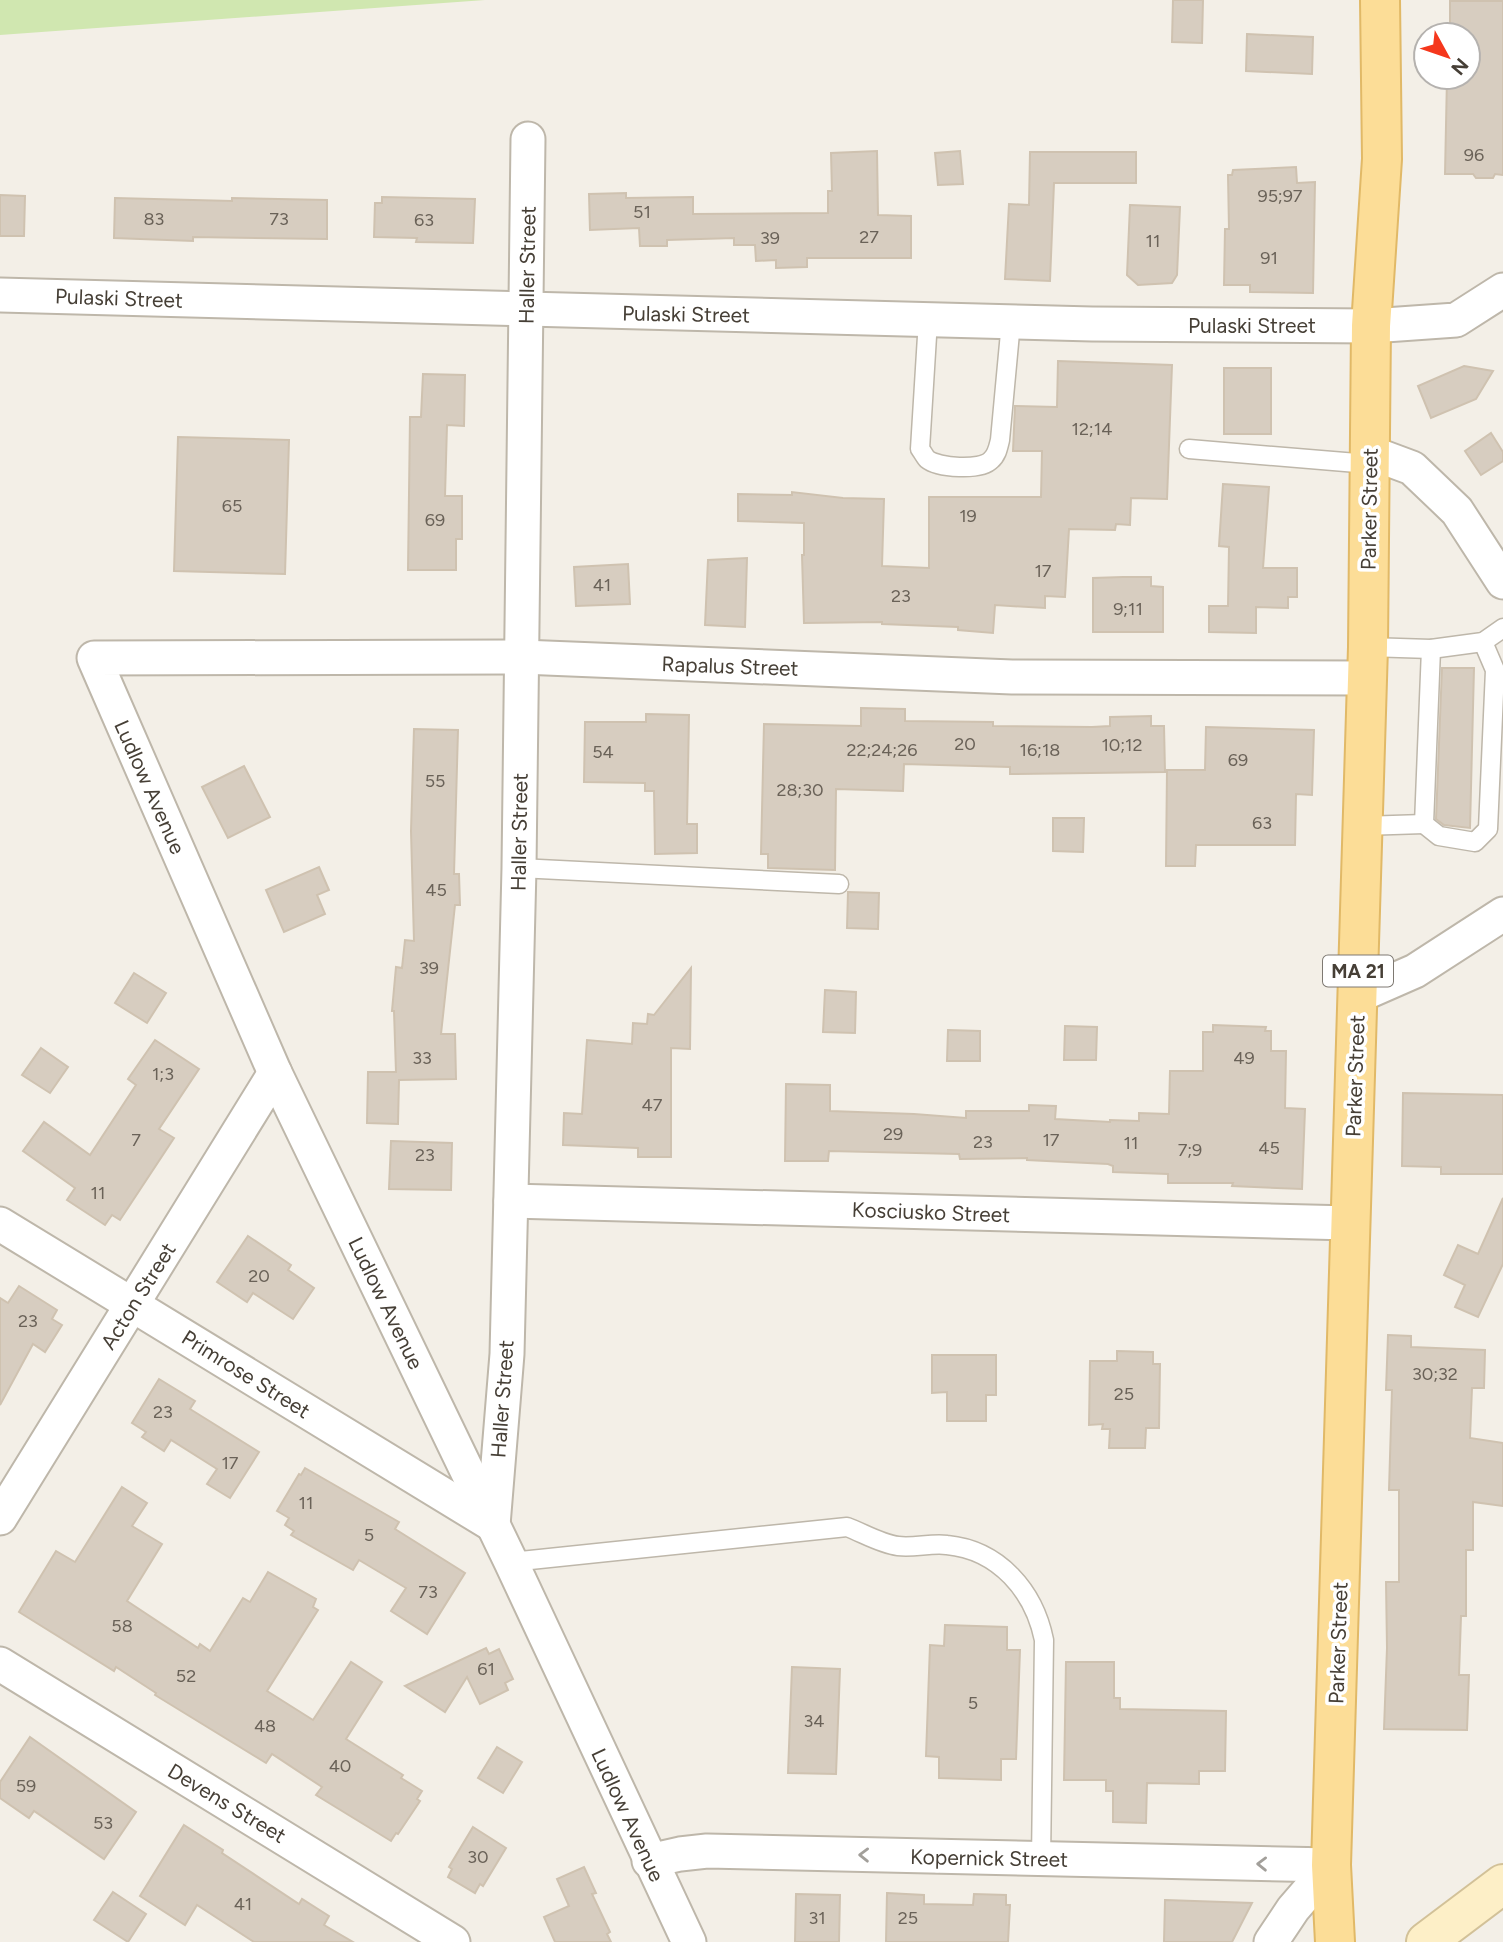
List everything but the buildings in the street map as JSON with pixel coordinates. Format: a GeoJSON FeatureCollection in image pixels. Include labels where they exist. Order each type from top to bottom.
{"type":"FeatureCollection","features":[{"type":"Feature","properties":{"kind":"main road","name":"Parker Street"},"geometry":{"type":"LineString","coordinates":[[1335,1942],[1331,1865],[1367,663],[1371,326],[1382,159],[1380,0]]}},
{"type":"Feature","properties":{"kind":"main road"},"geometry":{"type":"LineString","coordinates":[[1426,1942],[1503,1884]]}},
{"type":"Feature","properties":{"kind":"street","name":"Haller Street"},"geometry":{"type":"LineString","coordinates":[[493,1525],[507,1354],[511,1200],[519,868],[528,139]]}},
{"type":"Feature","properties":{"kind":"street","name":"Pulaski Street"},"geometry":{"type":"LineString","coordinates":[[0,295],[1011,322],[1371,326],[1456,320],[1503,290]]}},
{"type":"Feature","properties":{"kind":"street"},"geometry":{"type":"LineString","coordinates":[[1369,458],[1412,468],[1457,511],[1503,582]]}},
{"type":"Feature","properties":{"kind":"street","name":"Rapalus Street"},"geometry":{"type":"LineString","coordinates":[[94,658],[522,657],[1013,677],[1367,663]]}},
{"type":"Feature","properties":{"kind":"street","name":"Ludlow Avenue"},"geometry":{"type":"LineString","coordinates":[[94,658],[275,1073],[493,1525],[689,1942]]}},
{"type":"Feature","properties":{"kind":"street"},"geometry":{"type":"LineString","coordinates":[[1358,996],[1415,971],[1503,914]]}},
{"type":"Feature","properties":{"kind":"street","name":"Acton Street"},"geometry":{"type":"LineString","coordinates":[[0,1518],[275,1073]]}},
{"type":"Feature","properties":{"kind":"street","name":"Kosciusko Street"},"geometry":{"type":"LineString","coordinates":[[511,1200],[1350,1223]]}},
{"type":"Feature","properties":{"kind":"street","name":"Primrose Street"},"geometry":{"type":"LineString","coordinates":[[0,1224],[493,1525]]}},
{"type":"Feature","properties":{"kind":"street","name":"Devens Street"},"geometry":{"type":"LineString","coordinates":[[0,1664],[453,1942]]}},
{"type":"Feature","properties":{"kind":"street","name":"Kopernick Street"},"geometry":{"type":"LineString","coordinates":[[649,1861],[707,1851],[1331,1865]]}},
{"type":"Feature","properties":{"kind":"street"},"geometry":{"type":"LineString","coordinates":[[1271,1942],[1293,1909],[1331,1865]]}},
{"type":"Feature","properties":{"kind":"lane"},"geometry":{"type":"LineString","coordinates":[[928,320],[920,449],[926,458],[939,464],[978,467],[989,463],[997,454],[1011,322]]}},
{"type":"Feature","properties":{"kind":"lane"},"geometry":{"type":"LineString","coordinates":[[1189,449],[1369,458]]}},
{"type":"Feature","properties":{"kind":"lane"},"geometry":{"type":"LineString","coordinates":[[1367,663],[1431,649],[1483,642],[1503,628]]}},
{"type":"Feature","properties":{"kind":"lane"},"geometry":{"type":"LineString","coordinates":[[1362,826],[1424,824],[1439,836],[1475,842],[1488,829],[1495,670],[1483,642]]}},
{"type":"Feature","properties":{"kind":"lane"},"geometry":{"type":"LineString","coordinates":[[1424,824],[1431,649]]}},
{"type":"Feature","properties":{"kind":"lane"},"geometry":{"type":"LineString","coordinates":[[519,868],[839,884]]}},
{"type":"Feature","properties":{"kind":"lane"},"geometry":{"type":"LineString","coordinates":[[510,1562],[847,1527],[897,1546],[947,1545],[979,1553],[1018,1582],[1028,1595],[1044,1640],[1041,1860]]}},
{"type":"Feature","properties":{"kind":"green space"},"geometry":{"type":"Polygon","coordinates":[[[0,0],[485,0],[0,35],[0,0]]]}}]}
